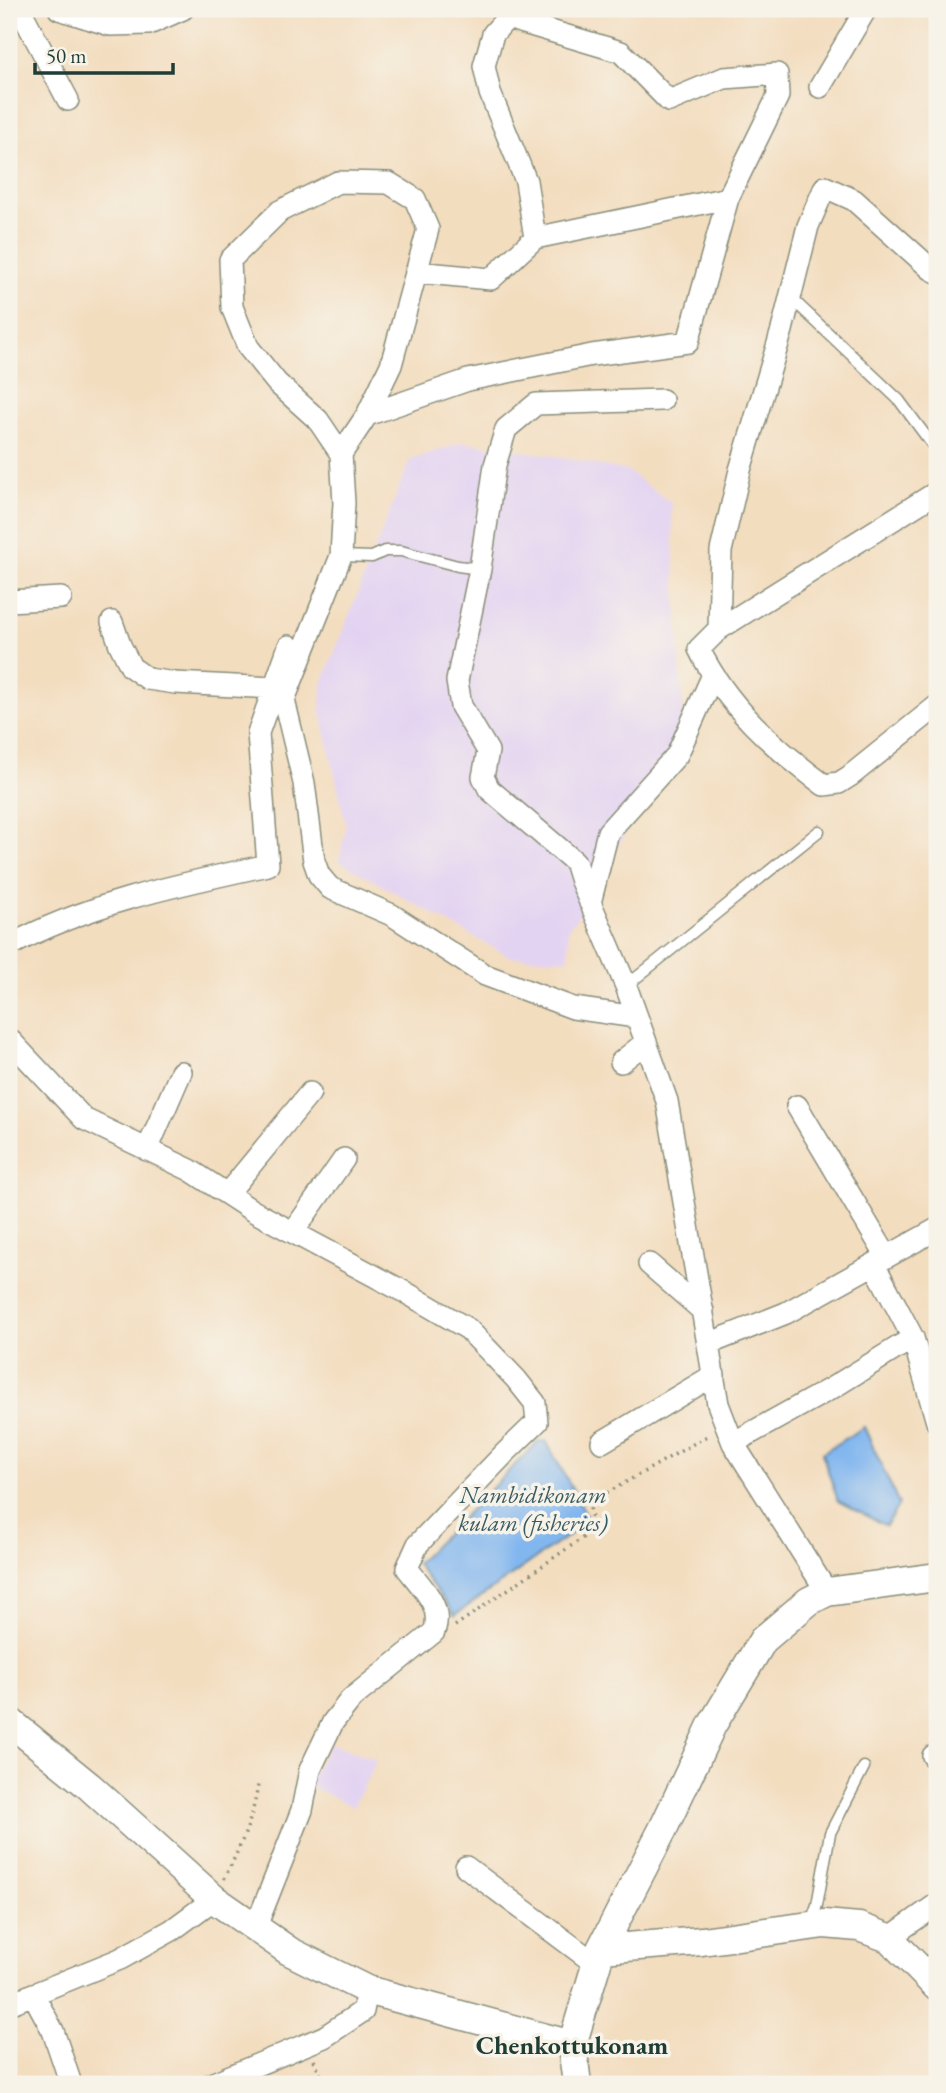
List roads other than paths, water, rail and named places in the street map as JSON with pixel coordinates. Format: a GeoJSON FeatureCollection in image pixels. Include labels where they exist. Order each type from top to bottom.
{"type":"FeatureCollection","features":[{"type":"Feature","properties":{"kind":"main road"},"geometry":{"type":"LineString","coordinates":[[577,2084],[572,2045],[599,1957],[712,1725],[763,1640],[809,1601],[827,1592],[937,1577]]}},
{"type":"Feature","properties":{"kind":"main road"},"geometry":{"type":"LineString","coordinates":[[9,1721],[89,1786],[214,1899],[289,1951],[367,1990],[572,2045]]}},
{"type":"Feature","properties":{"kind":"main road"},"geometry":{"type":"LineString","coordinates":[[599,1957],[824,1924],[859,1927],[889,1938],[937,1987]]}},
{"type":"Feature","properties":{"kind":"street"},"geometry":{"type":"LineString","coordinates":[[24,9],[22,13],[68,100]]}},
{"type":"Feature","properties":{"kind":"street"},"geometry":{"type":"LineString","coordinates":[[59,9],[110,25],[149,24],[183,9]]}},
{"type":"Feature","properties":{"kind":"street"},"geometry":{"type":"LineString","coordinates":[[820,87],[866,9]]}},
{"type":"Feature","properties":{"kind":"street"},"geometry":{"type":"LineString","coordinates":[[368,415],[468,380],[592,355],[688,342],[728,198],[778,96],[777,74],[724,78],[669,101],[621,52],[507,18],[493,34],[484,66],[490,93],[526,181],[535,238]]}},
{"type":"Feature","properties":{"kind":"street"},"geometry":{"type":"LineString","coordinates":[[341,454],[368,415],[391,365],[428,229],[415,199],[388,183],[338,182],[281,211],[230,260],[232,307],[248,347],[277,383],[318,420],[341,454],[344,503],[341,556],[284,700],[303,783],[314,861],[319,875],[330,888],[392,915],[485,975],[573,1008],[636,1017]]}},
{"type":"Feature","properties":{"kind":"street"},"geometry":{"type":"LineString","coordinates":[[719,629],[721,551],[740,470],[808,226],[825,187],[853,200],[937,272]]}},
{"type":"Feature","properties":{"kind":"street"},"geometry":{"type":"LineString","coordinates":[[416,272],[491,279],[535,238],[728,198]]}},
{"type":"Feature","properties":{"kind":"street"},"geometry":{"type":"LineString","coordinates":[[662,400],[536,404],[506,429],[495,465],[480,569],[457,681],[461,706],[488,751],[483,777],[489,789],[575,862],[626,986],[667,1101],[718,1404],[729,1434],[827,1592]]}},
{"type":"Feature","properties":{"kind":"street"},"geometry":{"type":"LineString","coordinates":[[934,714],[850,776],[839,783],[824,785],[788,758],[755,726],[712,677],[699,649],[719,629],[937,492]]}},
{"type":"Feature","properties":{"kind":"street"},"geometry":{"type":"LineString","coordinates":[[9,601],[61,598]]}},
{"type":"Feature","properties":{"kind":"street"},"geometry":{"type":"LineString","coordinates":[[112,622],[131,667],[148,679],[274,688]]}},
{"type":"Feature","properties":{"kind":"street"},"geometry":{"type":"LineString","coordinates":[[9,946],[41,928],[88,912],[188,883],[268,866],[258,733],[289,646]]}},
{"type":"Feature","properties":{"kind":"street"},"geometry":{"type":"LineString","coordinates":[[590,903],[608,832],[677,755],[712,677]]}},
{"type":"Feature","properties":{"kind":"street"},"geometry":{"type":"LineString","coordinates":[[9,1040],[84,1119],[190,1170],[293,1232],[468,1329],[536,1403],[537,1422],[418,1544],[407,1568],[434,1603],[438,1622],[434,1632],[351,1699],[333,1722],[310,1770],[302,1810],[255,1929]]}},
{"type":"Feature","properties":{"kind":"street"},"geometry":{"type":"LineString","coordinates":[[621,1062],[646,1042]]}},
{"type":"Feature","properties":{"kind":"street"},"geometry":{"type":"LineString","coordinates":[[147,1150],[181,1072]]}},
{"type":"Feature","properties":{"kind":"street"},"geometry":{"type":"LineString","coordinates":[[227,1194],[310,1093]]}},
{"type":"Feature","properties":{"kind":"street"},"geometry":{"type":"LineString","coordinates":[[797,1106],[880,1260],[913,1338],[937,1422]]}},
{"type":"Feature","properties":{"kind":"street"},"geometry":{"type":"LineString","coordinates":[[293,1232],[344,1159]]}},
{"type":"Feature","properties":{"kind":"street"},"geometry":{"type":"LineString","coordinates":[[708,1343],[786,1313],[937,1229]]}},
{"type":"Feature","properties":{"kind":"street"},"geometry":{"type":"LineString","coordinates":[[649,1264],[703,1311]]}},
{"type":"Feature","properties":{"kind":"street"},"geometry":{"type":"LineString","coordinates":[[729,1434],[832,1388],[913,1338]]}},
{"type":"Feature","properties":{"kind":"street"},"geometry":{"type":"LineString","coordinates":[[602,1442],[714,1376]]}},
{"type":"Feature","properties":{"kind":"street"},"geometry":{"type":"LineString","coordinates":[[466,1867],[599,1957]]}},
{"type":"Feature","properties":{"kind":"street"},"geometry":{"type":"LineString","coordinates":[[9,2004],[120,1959],[172,1930],[214,1899]]}},
{"type":"Feature","properties":{"kind":"street"},"geometry":{"type":"LineString","coordinates":[[889,1938],[937,1904]]}},
{"type":"Feature","properties":{"kind":"street"},"geometry":{"type":"LineString","coordinates":[[211,2084],[324,2037],[363,2011],[367,1990]]}},
{"type":"Feature","properties":{"kind":"street"},"geometry":{"type":"LineString","coordinates":[[33,1994],[53,2031],[71,2084]]}},
{"type":"Feature","properties":{"kind":"lane"},"geometry":{"type":"LineString","coordinates":[[790,296],[899,400],[937,451]]}},
{"type":"Feature","properties":{"kind":"lane"},"geometry":{"type":"LineString","coordinates":[[341,556],[372,556],[385,551],[401,551],[480,569]]}},
{"type":"Feature","properties":{"kind":"lane"},"geometry":{"type":"LineString","coordinates":[[626,986],[819,831]]}},
{"type":"Feature","properties":{"kind":"lane"},"geometry":{"type":"LineString","coordinates":[[809,1926],[817,1905],[830,1833],[864,1768]]}},
{"type":"Feature","properties":{"kind":"water"},"geometry":{"type":"Polygon","coordinates":[[[864,1427],[899,1504],[886,1526],[838,1501],[822,1453],[864,1427]]]}},
{"type":"Feature","properties":{"kind":"water","name":"Nambidikonam kulam (fisheries)"},"geometry":{"type":"Polygon","coordinates":[[[546,1441],[586,1514],[585,1524],[455,1615],[416,1564],[538,1442],[546,1441]]]}},
{"type":"Feature","properties":{"kind":"district","name":"Chenkottukonam"},"geometry":{"type":"Point","coordinates":[572,2045]}}]}
